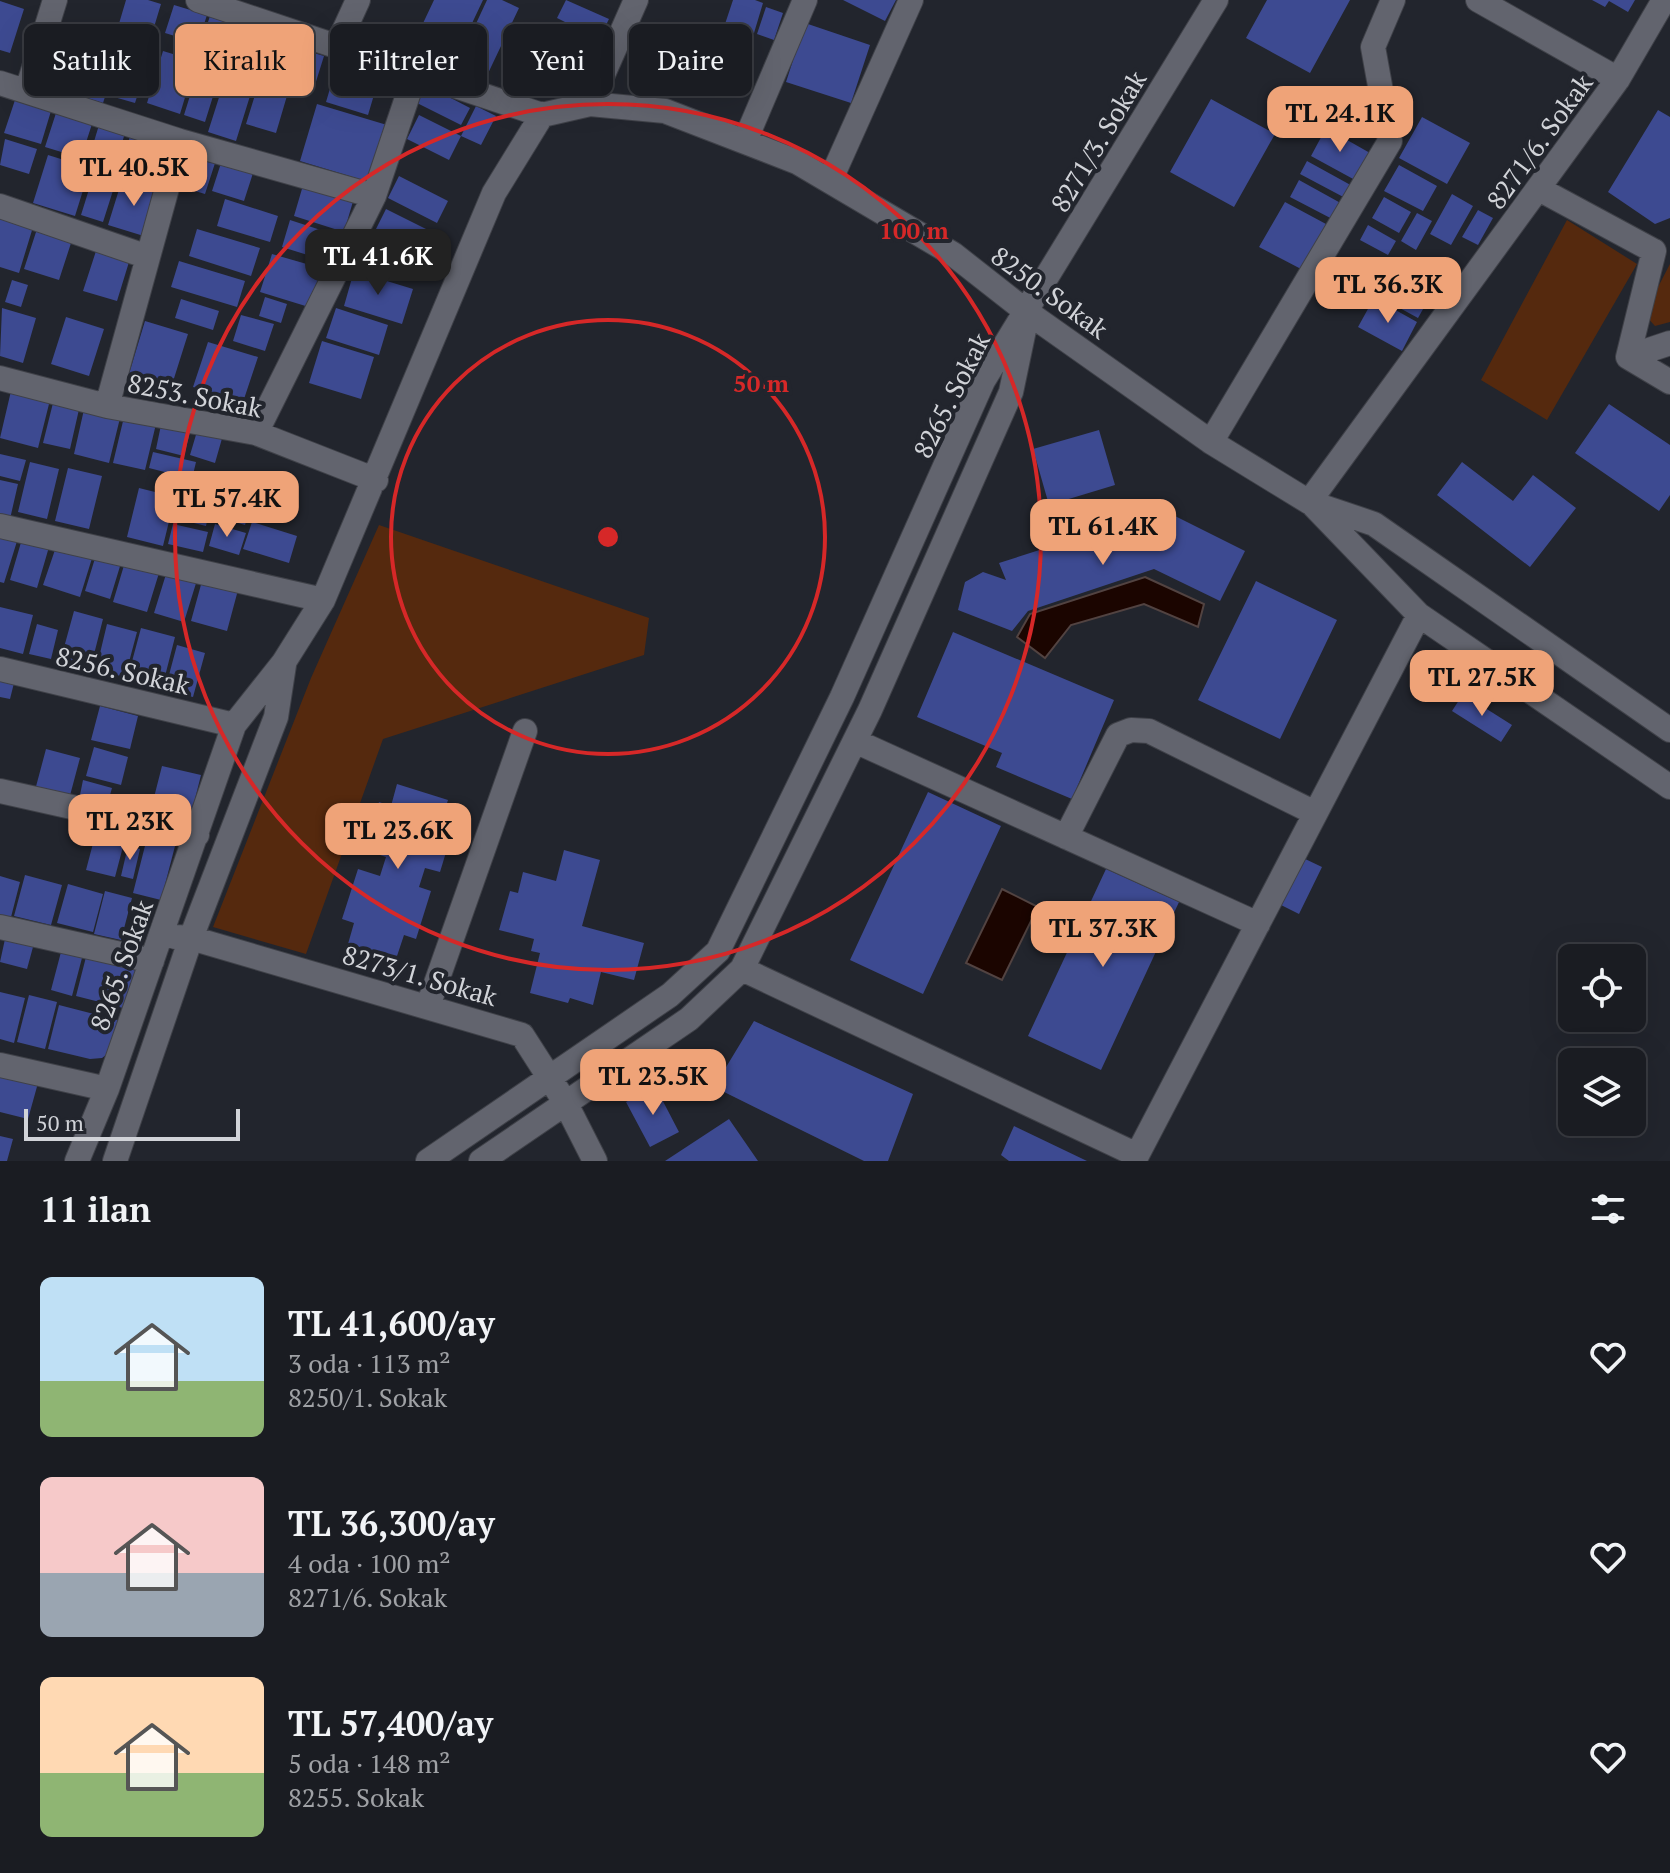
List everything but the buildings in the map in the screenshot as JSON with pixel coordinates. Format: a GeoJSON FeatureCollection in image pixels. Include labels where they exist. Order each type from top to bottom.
{"type":"FeatureCollection","features":[{"type":"Feature","properties":{"kind":"street"},"geometry":{"type":"LineString","coordinates":[[48,24],[55,0]]}},
{"type":"Feature","properties":{"kind":"street"},"geometry":{"type":"LineString","coordinates":[[198,0],[330,44]]}},
{"type":"Feature","properties":{"kind":"street"},"geometry":{"type":"LineString","coordinates":[[347,24],[358,0]]}},
{"type":"Feature","properties":{"kind":"street"},"geometry":{"type":"LineString","coordinates":[[590,104],[636,0]]}},
{"type":"Feature","properties":{"kind":"street"},"geometry":{"type":"LineString","coordinates":[[745,141],[805,0]]}},
{"type":"Feature","properties":{"kind":"street"},"geometry":{"type":"LineString","coordinates":[[830,181],[911,0]]}},
{"type":"Feature","properties":{"kind":"street","name":"8271/3. Sokak"},"geometry":{"type":"LineString","coordinates":[[1027,312],[1216,0]]}},
{"type":"Feature","properties":{"kind":"street"},"geometry":{"type":"LineString","coordinates":[[1211,442],[1390,141],[1373,47],[1393,0]]}},
{"type":"Feature","properties":{"kind":"street"},"geometry":{"type":"LineString","coordinates":[[1478,0],[1618,79]]}},
{"type":"Feature","properties":{"kind":"street","name":"8271/6. Sokak"},"geometry":{"type":"LineString","coordinates":[[1309,502],[1618,79],[1664,0]]}},
{"type":"Feature","properties":{"kind":"street"},"geometry":{"type":"LineString","coordinates":[[0,83],[24,89]]}},
{"type":"Feature","properties":{"kind":"street"},"geometry":{"type":"LineString","coordinates":[[45,96],[180,141],[374,196]]}},
{"type":"Feature","properties":{"kind":"street"},"geometry":{"type":"LineString","coordinates":[[256,433],[374,196],[408,96]]}},
{"type":"Feature","properties":{"kind":"street"},"geometry":{"type":"LineString","coordinates":[[487,96],[542,115]]}},
{"type":"Feature","properties":{"kind":"street","name":"8250. Sokak"},"geometry":{"type":"LineString","coordinates":[[542,115],[590,104],[665,111],[797,162],[953,254],[1027,312],[1211,442],[1309,502],[1374,524],[1670,730]]}},
{"type":"Feature","properties":{"kind":"street","name":"8265. Sokak"},"geometry":{"type":"LineString","coordinates":[[77,1161],[107,1089],[234,725],[284,662],[323,600],[494,193],[542,115]]}},
{"type":"Feature","properties":{"kind":"street"},"geometry":{"type":"LineString","coordinates":[[107,406],[180,141]]}},
{"type":"Feature","properties":{"kind":"street"},"geometry":{"type":"LineString","coordinates":[[1539,189],[1662,249],[1628,357]]}},
{"type":"Feature","properties":{"kind":"street"},"geometry":{"type":"LineString","coordinates":[[0,206],[148,257]]}},
{"type":"Feature","properties":{"kind":"street","name":"8265. Sokak"},"geometry":{"type":"LineString","coordinates":[[481,1161],[689,1019],[742,969],[855,741],[1011,392],[1027,312]]}},
{"type":"Feature","properties":{"kind":"street","name":"8265. Sokak"},"geometry":{"type":"LineString","coordinates":[[428,1161],[670,995],[718,951],[842,697],[983,381],[1027,312]]}},
{"type":"Feature","properties":{"kind":"street"},"geometry":{"type":"LineString","coordinates":[[1628,357],[1670,343]]}},
{"type":"Feature","properties":{"kind":"street"},"geometry":{"type":"LineString","coordinates":[[1628,357],[1670,382]]}},
{"type":"Feature","properties":{"kind":"street","name":"8253. Sokak"},"geometry":{"type":"LineString","coordinates":[[0,378],[107,406],[256,433],[376,480]]}},
{"type":"Feature","properties":{"kind":"street","name":"8250. Sokak"},"geometry":{"type":"LineString","coordinates":[[1309,502],[1419,615],[1670,787]]}},
{"type":"Feature","properties":{"kind":"street"},"geometry":{"type":"LineString","coordinates":[[0,526],[323,600]]}},
{"type":"Feature","properties":{"kind":"street"},"geometry":{"type":"LineString","coordinates":[[742,969],[1136,1158],[1419,615]]}},
{"type":"Feature","properties":{"kind":"street","name":"8265. Sokak"},"geometry":{"type":"LineString","coordinates":[[115,1161],[191,938],[276,717],[284,662]]}},
{"type":"Feature","properties":{"kind":"street","name":"8256. Sokak"},"geometry":{"type":"LineString","coordinates":[[0,669],[234,725]]}},
{"type":"Feature","properties":{"kind":"street"},"geometry":{"type":"LineString","coordinates":[[1066,837],[1118,735],[1131,730],[1149,731],[1315,813]]}},
{"type":"Feature","properties":{"kind":"street"},"geometry":{"type":"LineString","coordinates":[[428,1006],[525,731]]}},
{"type":"Feature","properties":{"kind":"street"},"geometry":{"type":"LineString","coordinates":[[855,741],[1258,924]]}},
{"type":"Feature","properties":{"kind":"street"},"geometry":{"type":"LineString","coordinates":[[0,791],[197,835]]}},
{"type":"Feature","properties":{"kind":"street"},"geometry":{"type":"LineString","coordinates":[[0,927],[152,961]]}},
{"type":"Feature","properties":{"kind":"street","name":"8273/1. Sokak"},"geometry":{"type":"LineString","coordinates":[[161,936],[191,938],[522,1035],[565,1102],[595,1161]]}},
{"type":"Feature","properties":{"kind":"street"},"geometry":{"type":"LineString","coordinates":[[0,1065],[107,1089]]}},
{"type":"Feature","properties":{"kind":"shaded area"},"geometry":{"type":"Polygon","coordinates":[[[1567,220],[1637,264],[1547,420],[1481,380],[1567,220]]]}},
{"type":"Feature","properties":{"kind":"shaded area"},"geometry":{"type":"Polygon","coordinates":[[[1670,264],[1670,322],[1655,326],[1644,314],[1670,264]]]}},
{"type":"Feature","properties":{"kind":"shaded area"},"geometry":{"type":"Polygon","coordinates":[[[379,525],[649,618],[644,655],[383,739],[306,954],[213,927],[311,678],[379,525]]]}},
{"type":"Feature","properties":{"kind":"shaded area"},"geometry":{"type":"Polygon","coordinates":[[[1145,577],[1204,604],[1198,627],[1144,604],[1071,625],[1045,658],[1017,637],[1030,614],[1145,577]]]}},
{"type":"Feature","properties":{"kind":"shaded area"},"geometry":{"type":"Polygon","coordinates":[[[1002,889],[1038,907],[1002,980],[966,963],[1002,889]]]}}]}
